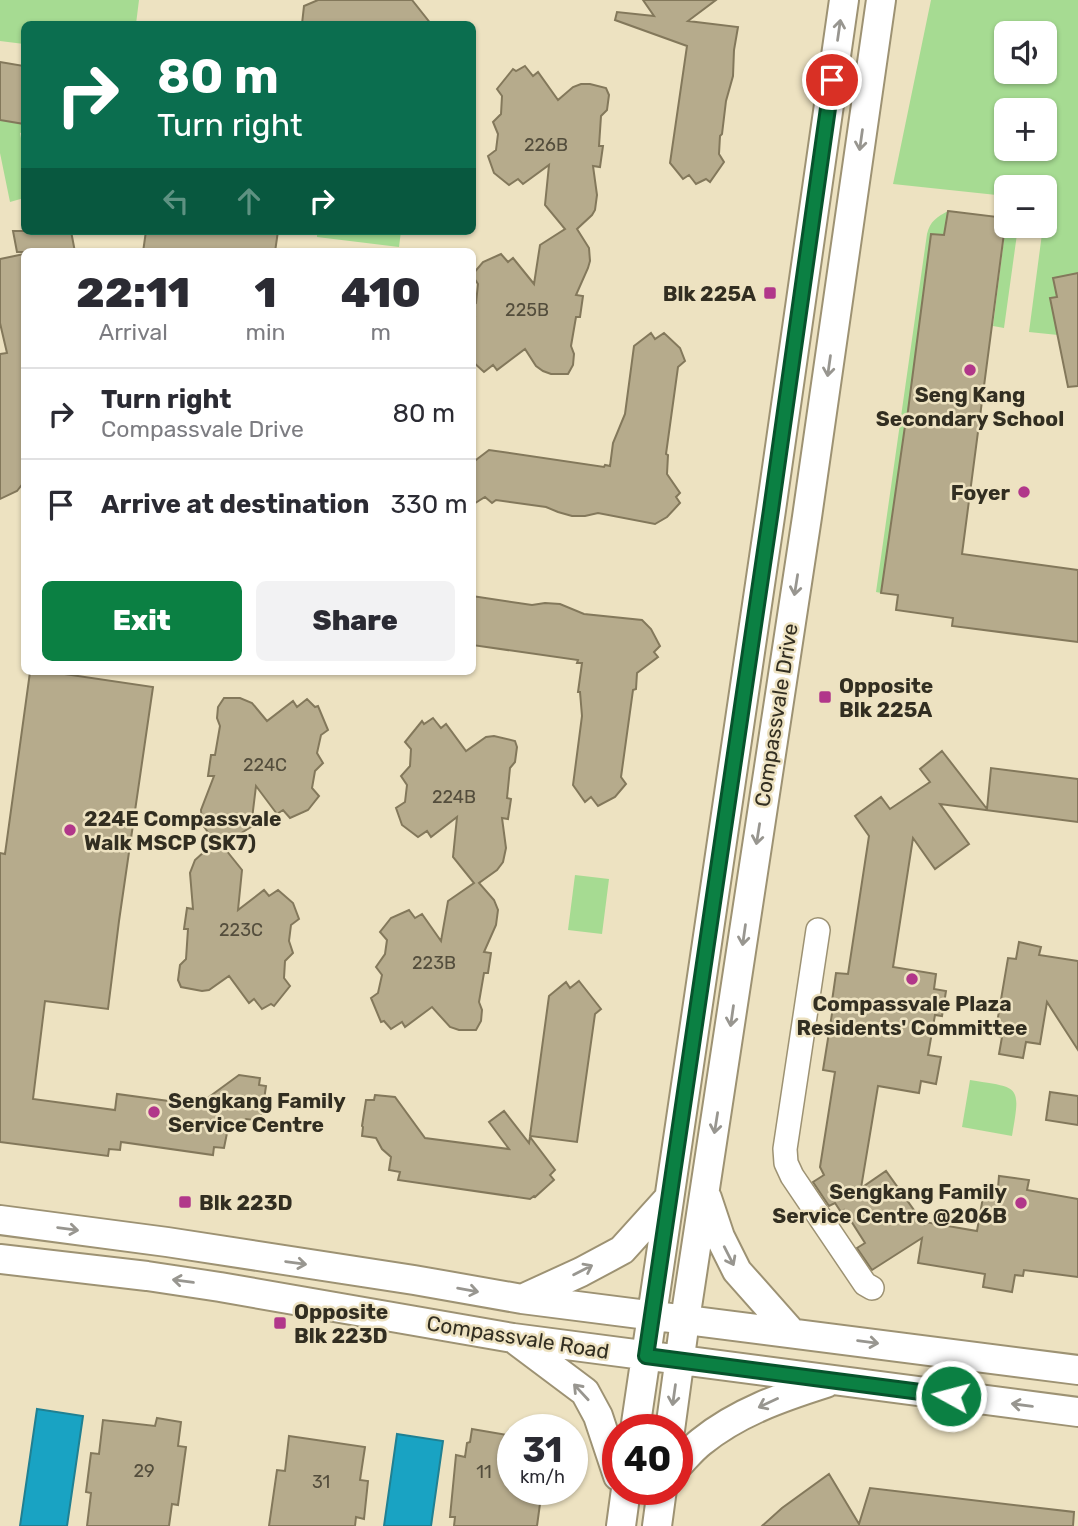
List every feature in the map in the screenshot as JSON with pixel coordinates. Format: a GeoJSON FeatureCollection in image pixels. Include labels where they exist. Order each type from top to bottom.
{"type":"FeatureCollection","features":[{"type":"Feature","properties":{"kind":"street","name":"Compassvale Drive"},"geometry":{"type":"LineString","coordinates":[[637,1414],[844,0]]}},
{"type":"Feature","properties":{"kind":"street","name":"Compassvale Drive"},"geometry":{"type":"LineString","coordinates":[[672,1414],[807,517],[881,0]]}},
{"type":"Feature","properties":{"kind":"street"},"geometry":{"type":"LineString","coordinates":[[818,930],[786,1138],[786,1163],[865,1284],[872,1288]]}},
{"type":"Feature","properties":{"kind":"street"},"geometry":{"type":"LineString","coordinates":[[705,1192],[720,1237],[737,1271],[792,1332]]}},
{"type":"Feature","properties":{"kind":"street"},"geometry":{"type":"LineString","coordinates":[[522,1299],[622,1250],[669,1198]]}},
{"type":"Feature","properties":{"kind":"street","name":"Compassvale Road"},"geometry":{"type":"LineString","coordinates":[[0,1220],[167,1242],[522,1299],[1078,1370]]}},
{"type":"Feature","properties":{"kind":"street","name":"Compassvale Road"},"geometry":{"type":"LineString","coordinates":[[0,1259],[220,1287],[513,1338],[1078,1412]]}},
{"type":"Feature","properties":{"kind":"street"},"geometry":{"type":"LineString","coordinates":[[0,1270],[34,1264]]}},
{"type":"Feature","properties":{"kind":"street"},"geometry":{"type":"LineString","coordinates":[[513,1338],[585,1392],[602,1428]]}},
{"type":"Feature","properties":{"kind":"street"},"geometry":{"type":"LineString","coordinates":[[693,1449],[723,1426],[773,1401],[832,1381]]}},
{"type":"Feature","properties":{"kind":"street"},"geometry":{"type":"LineString","coordinates":[[621,1526],[622,1505]]}},
{"type":"Feature","properties":{"kind":"street"},"geometry":{"type":"LineString","coordinates":[[657,1526],[660,1505]]}},
{"type":"Feature","properties":{"kind":"green space"},"geometry":{"type":"Polygon","coordinates":[[[0,0],[139,0],[136,21],[21,21],[21,44],[0,41],[0,0]]]}},
{"type":"Feature","properties":{"kind":"green space"},"geometry":{"type":"Polygon","coordinates":[[[931,0],[1078,0],[1078,273],[1053,278],[1057,297],[1050,298],[1058,335],[1029,332],[1041,238],[1057,238],[1057,175],[994,175],[994,195],[893,184],[931,0]]]}},
{"type":"Feature","properties":{"kind":"green space"},"geometry":{"type":"Polygon","coordinates":[[[0,120],[21,124],[21,199],[10,202],[0,153],[0,120]]]}},
{"type":"Feature","properties":{"kind":"green space"},"geometry":{"type":"Polygon","coordinates":[[[948,211],[944,236],[931,234],[922,300],[919,428],[905,426],[881,593],[876,592],[927,234],[934,220],[948,211]]]}},
{"type":"Feature","properties":{"kind":"green space"},"geometry":{"type":"Polygon","coordinates":[[[317,235],[400,235],[399,247],[317,235]]]}},
{"type":"Feature","properties":{"kind":"green space"},"geometry":{"type":"Polygon","coordinates":[[[1004,238],[1016,238],[1004,328],[993,326],[1004,238]]]}},
{"type":"Feature","properties":{"kind":"green space"},"geometry":{"type":"Polygon","coordinates":[[[575,875],[609,879],[602,934],[568,930],[575,875]]]}},
{"type":"Feature","properties":{"kind":"green space"},"geometry":{"type":"Polygon","coordinates":[[[970,1080],[999,1085],[1013,1091],[1016,1106],[1012,1136],[962,1127],[970,1080]]]}},
{"type":"Feature","properties":{"kind":"water"},"geometry":{"type":"Polygon","coordinates":[[[37,1409],[83,1416],[67,1526],[20,1526],[37,1409]]]}},
{"type":"Feature","properties":{"kind":"water"},"geometry":{"type":"Polygon","coordinates":[[[397,1434],[443,1441],[431,1526],[384,1526],[397,1434]]]}},
{"type":"Feature","properties":{"kind":"building"},"geometry":{"type":"Polygon","coordinates":[[[318,0],[412,0],[429,21],[302,21],[304,6],[318,0]]]}},
{"type":"Feature","properties":{"kind":"building"},"geometry":{"type":"Polygon","coordinates":[[[643,0],[716,0],[688,21],[738,27],[733,76],[720,136],[719,154],[724,162],[710,182],[706,179],[696,184],[689,175],[683,179],[670,163],[687,46],[615,20],[617,12],[654,16],[643,0]]]}},
{"type":"Feature","properties":{"kind":"building"},"geometry":{"type":"Polygon","coordinates":[[[0,62],[21,66],[21,124],[0,120],[0,62]]]}},
{"type":"Feature","properties":{"kind":"building"},"geometry":{"type":"Polygon","coordinates":[[[525,66],[533,76],[538,72],[558,100],[573,87],[581,84],[606,88],[609,95],[607,110],[601,116],[599,146],[603,146],[600,167],[593,166],[597,195],[595,210],[577,229],[589,248],[590,261],[576,295],[583,296],[571,346],[574,354],[573,365],[568,374],[543,371],[536,366],[525,349],[497,370],[493,365],[484,372],[476,365],[476,270],[483,262],[501,254],[508,262],[513,258],[534,284],[540,245],[565,229],[545,205],[549,165],[523,184],[518,179],[509,185],[494,173],[488,156],[496,150],[498,134],[493,122],[501,114],[502,96],[497,89],[513,69],[516,71],[525,66]]]}},
{"type":"Feature","properties":{"kind":"building"},"geometry":{"type":"Polygon","coordinates":[[[948,211],[994,217],[994,238],[1003,238],[962,554],[1078,570],[1078,642],[952,626],[953,618],[896,610],[898,595],[881,593],[931,234],[944,235],[948,211]]]}},
{"type":"Feature","properties":{"kind":"building"},"geometry":{"type":"Polygon","coordinates":[[[13,231],[21,231],[21,235],[72,235],[74,248],[21,248],[21,252],[17,252],[13,231]]]}},
{"type":"Feature","properties":{"kind":"building"},"geometry":{"type":"Polygon","coordinates":[[[145,235],[277,235],[276,248],[144,248],[145,235]]]}},
{"type":"Feature","properties":{"kind":"building"},"geometry":{"type":"Polygon","coordinates":[[[21,255],[21,486],[17,491],[0,499],[0,354],[7,353],[0,323],[0,259],[21,255]]]}},
{"type":"Feature","properties":{"kind":"building"},"geometry":{"type":"Polygon","coordinates":[[[1078,273],[1078,386],[1068,387],[1050,298],[1057,297],[1053,278],[1078,273]]]}},
{"type":"Feature","properties":{"kind":"building"},"geometry":{"type":"Polygon","coordinates":[[[651,333],[655,339],[664,333],[680,348],[685,361],[678,367],[666,454],[667,474],[680,493],[676,497],[680,503],[667,517],[655,524],[598,513],[572,516],[546,507],[496,500],[492,503],[485,497],[476,503],[476,460],[489,450],[610,466],[613,443],[625,414],[634,346],[651,333]]]}},
{"type":"Feature","properties":{"kind":"building"},"geometry":{"type":"Polygon","coordinates":[[[476,597],[532,605],[560,604],[584,614],[642,620],[651,629],[660,646],[654,652],[658,657],[637,673],[621,777],[626,784],[615,797],[598,806],[591,797],[585,802],[573,785],[582,716],[578,692],[582,663],[577,663],[578,660],[476,646],[476,597]]]}},
{"type":"Feature","properties":{"kind":"building","name":"224E Compassvale Walk MSCP (SK7)"},"geometry":{"type":"Polygon","coordinates":[[[30,675],[71,675],[153,687],[108,1009],[45,1001],[33,1099],[115,1110],[117,1094],[198,1105],[239,1075],[260,1078],[259,1085],[266,1086],[261,1121],[246,1119],[227,1133],[224,1148],[214,1147],[213,1155],[121,1142],[120,1150],[109,1149],[108,1156],[0,1142],[0,853],[5,854],[30,675]]]}},
{"type":"Feature","properties":{"kind":"building"},"geometry":{"type":"Polygon","coordinates":[[[224,698],[240,698],[252,703],[267,721],[293,701],[297,707],[307,699],[315,707],[318,706],[328,730],[321,735],[317,753],[323,763],[315,771],[312,788],[319,796],[308,810],[290,818],[283,810],[277,814],[256,786],[251,827],[222,845],[242,870],[238,910],[264,890],[269,896],[278,890],[293,903],[299,919],[291,925],[289,941],[293,953],[285,961],[284,978],[290,986],[274,1006],[271,1004],[262,1009],[254,999],[249,1003],[229,976],[209,990],[202,991],[181,987],[178,980],[180,965],[186,959],[188,929],[184,929],[187,908],[193,909],[190,873],[195,860],[215,842],[202,824],[201,810],[214,776],[208,776],[220,726],[217,718],[218,707],[224,698]]]}},
{"type":"Feature","properties":{"kind":"building"},"geometry":{"type":"Polygon","coordinates":[[[433,718],[441,728],[446,724],[466,751],[486,737],[494,736],[515,741],[517,747],[515,762],[510,768],[507,798],[511,799],[508,819],[502,818],[506,848],[503,862],[479,883],[494,900],[498,910],[496,925],[484,952],[491,953],[479,1002],[482,1010],[481,1021],[476,1030],[450,1027],[432,1007],[405,1027],[402,1022],[391,1029],[384,1021],[381,1022],[371,998],[378,993],[382,975],[376,967],[385,954],[387,940],[380,932],[391,918],[409,910],[415,918],[422,914],[441,941],[448,901],[474,883],[453,857],[457,817],[431,837],[427,831],[418,837],[402,825],[396,808],[405,802],[407,785],[401,776],[410,766],[411,749],[405,742],[422,721],[424,724],[433,718]]]}},
{"type":"Feature","properties":{"kind":"building"},"geometry":{"type":"Polygon","coordinates":[[[942,751],[987,809],[991,768],[1078,779],[1078,822],[940,804],[969,844],[935,869],[913,838],[893,967],[936,974],[934,989],[946,991],[942,1016],[935,1015],[928,1055],[941,1057],[936,1084],[921,1081],[919,1093],[878,1086],[861,1188],[886,1171],[924,1224],[925,1222],[977,1231],[985,1186],[998,1188],[999,1176],[1029,1180],[1027,1190],[1078,1199],[1078,1277],[1024,1270],[1023,1276],[1015,1275],[1012,1292],[983,1287],[985,1274],[918,1263],[922,1238],[872,1270],[857,1248],[865,1243],[844,1210],[841,1212],[835,1203],[829,1206],[813,1182],[824,1175],[820,1167],[835,1072],[823,1070],[836,973],[848,974],[869,836],[855,816],[881,797],[890,809],[930,782],[920,769],[942,751]]]}},
{"type":"Feature","properties":{"kind":"building"},"geometry":{"type":"Polygon","coordinates":[[[1019,942],[1041,947],[1039,955],[1078,961],[1078,1050],[1047,1002],[1040,1044],[1026,1042],[1023,1058],[999,1054],[1002,1037],[995,1035],[1008,958],[1016,959],[1019,942]]]}},
{"type":"Feature","properties":{"kind":"building"},"geometry":{"type":"Polygon","coordinates":[[[579,981],[601,1009],[595,1014],[577,1142],[530,1136],[549,996],[566,982],[570,988],[579,981]]]}},
{"type":"Feature","properties":{"kind":"building"},"geometry":{"type":"Polygon","coordinates":[[[1050,1092],[1078,1096],[1078,1125],[1046,1120],[1050,1092]]]}},
{"type":"Feature","properties":{"kind":"building"},"geometry":{"type":"Polygon","coordinates":[[[375,1095],[395,1097],[425,1138],[509,1149],[489,1122],[504,1111],[529,1143],[530,1137],[555,1170],[550,1175],[554,1180],[530,1199],[398,1180],[400,1172],[389,1170],[391,1157],[382,1149],[376,1138],[362,1136],[366,1100],[374,1100],[375,1095]]]}},
{"type":"Feature","properties":{"kind":"building"},"geometry":{"type":"Polygon","coordinates":[[[157,1418],[181,1422],[178,1446],[186,1447],[178,1505],[172,1504],[169,1526],[87,1526],[91,1493],[86,1492],[91,1453],[99,1454],[103,1420],[155,1426],[157,1418]]]}},
{"type":"Feature","properties":{"kind":"building"},"geometry":{"type":"Polygon","coordinates":[[[472,1429],[497,1433],[497,1505],[540,1505],[537,1526],[454,1526],[455,1517],[450,1517],[456,1455],[465,1457],[467,1443],[470,1442],[472,1429]]]}},
{"type":"Feature","properties":{"kind":"building"},"geometry":{"type":"Polygon","coordinates":[[[289,1436],[365,1447],[360,1480],[368,1481],[364,1519],[356,1517],[355,1526],[269,1526],[277,1470],[285,1471],[289,1436]]]}},
{"type":"Feature","properties":{"kind":"building"},"geometry":{"type":"Polygon","coordinates":[[[829,1474],[859,1524],[870,1488],[1074,1512],[1073,1526],[762,1526],[829,1474]]]}},
{"type":"Feature","properties":{"kind":"place","name":"Blk 225A"},"geometry":{"type":"Point","coordinates":[770,293]}},
{"type":"Feature","properties":{"kind":"place","name":"Seng Kang Secondary School"},"geometry":{"type":"Point","coordinates":[970,370]}},
{"type":"Feature","properties":{"kind":"place","name":"Foyer"},"geometry":{"type":"Point","coordinates":[1024,492]}},
{"type":"Feature","properties":{"kind":"place","name":"Opposite Blk 225A"},"geometry":{"type":"Point","coordinates":[825,697]}},
{"type":"Feature","properties":{"kind":"place","name":"224E Compassvale Walk MSCP (SK7)"},"geometry":{"type":"Point","coordinates":[70,830]}},
{"type":"Feature","properties":{"kind":"place","name":"Compassvale Plaza Residents' Committee"},"geometry":{"type":"Point","coordinates":[912,979]}},
{"type":"Feature","properties":{"kind":"place","name":"Sengkang Family Service Centre"},"geometry":{"type":"Point","coordinates":[154,1112]}},
{"type":"Feature","properties":{"kind":"place","name":"Blk 223D"},"geometry":{"type":"Point","coordinates":[185,1202]}},
{"type":"Feature","properties":{"kind":"place","name":"Sengkang Family Service Centre @206B"},"geometry":{"type":"Point","coordinates":[1021,1203]}},
{"type":"Feature","properties":{"kind":"place","name":"Opposite Blk 223D"},"geometry":{"type":"Point","coordinates":[280,1323]}},
{"type":"Feature","properties":{"kind":"route"},"geometry":{"type":"LineString","coordinates":[[832,80],[646,1356],[951,1396]]}}]}
